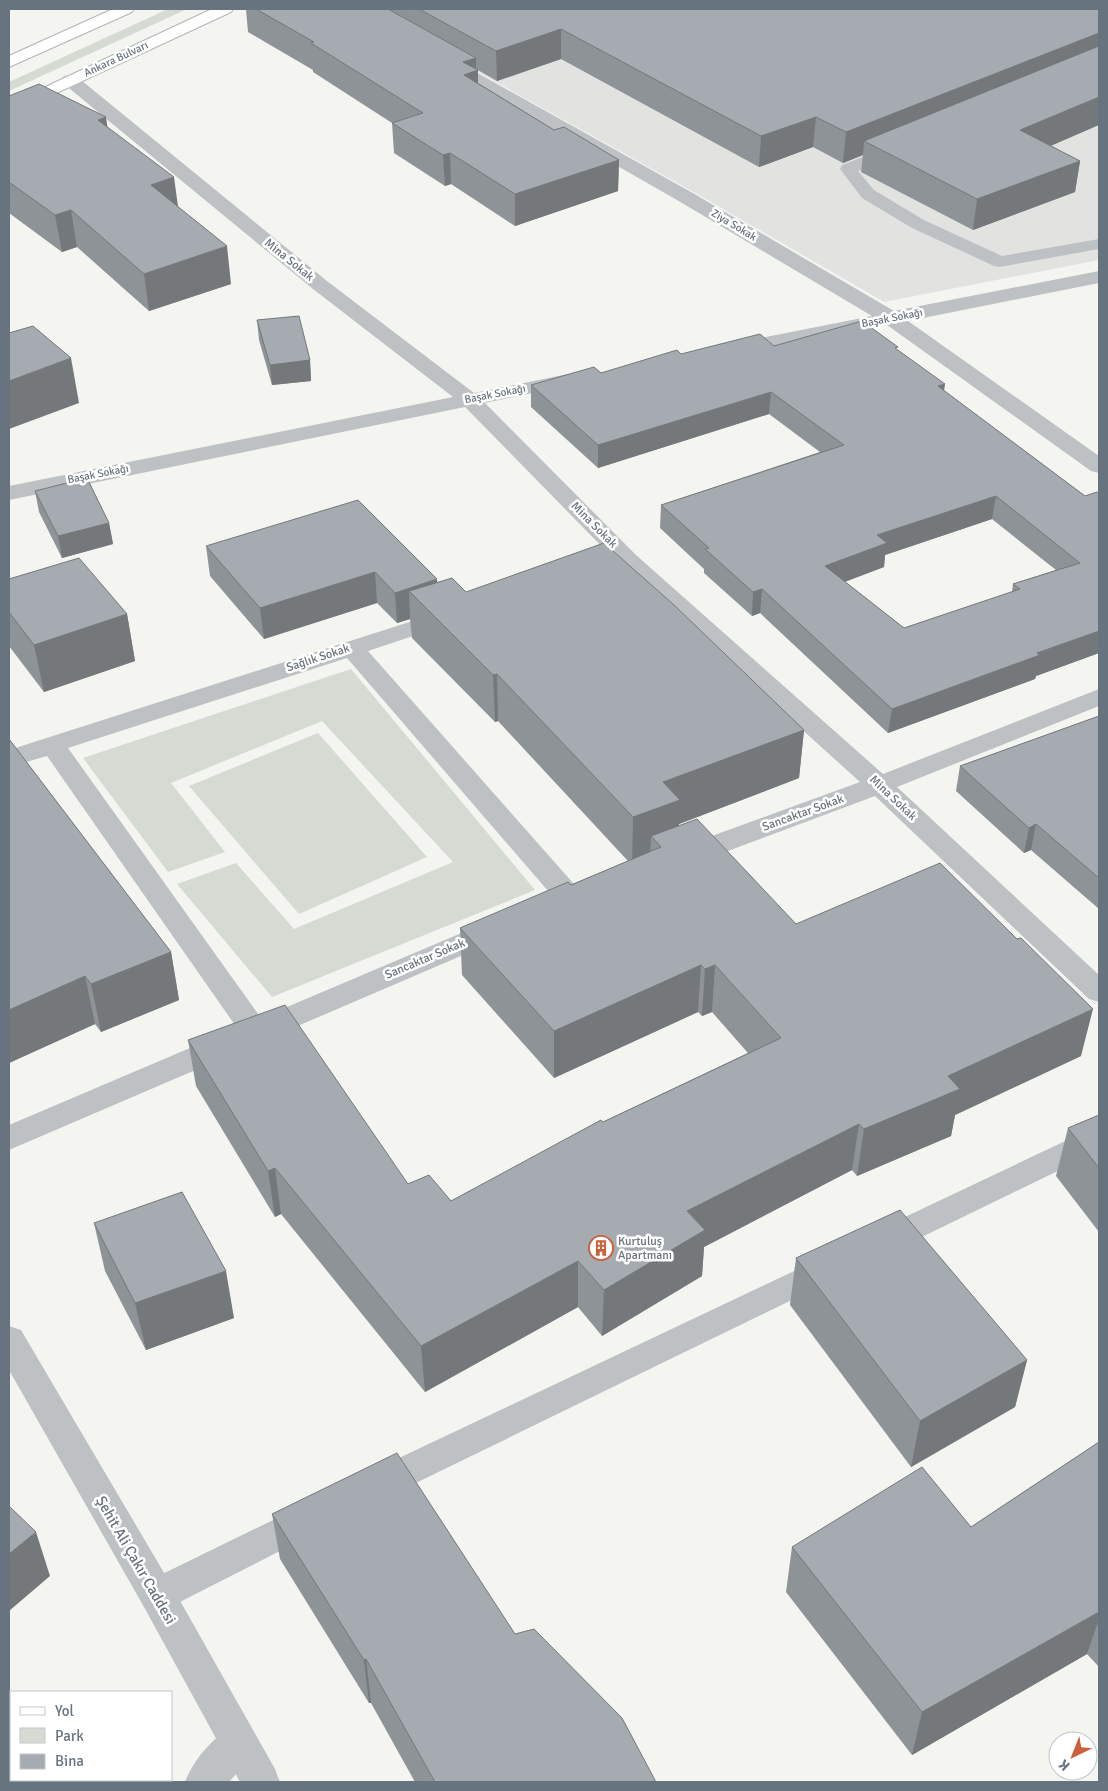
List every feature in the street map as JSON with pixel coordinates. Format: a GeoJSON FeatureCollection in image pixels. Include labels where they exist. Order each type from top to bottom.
{"type":"FeatureCollection","features":[{"type":"Feature","properties":{"kind":"main road"},"geometry":{"type":"LineString","coordinates":[[9,62],[126,9]]}},
{"type":"Feature","properties":{"kind":"main road","name":"Ankara Bulvarı"},"geometry":{"type":"LineString","coordinates":[[9,110],[225,9]]}},
{"type":"Feature","properties":{"kind":"street","name":"Ziya Sokak"},"geometry":{"type":"LineString","coordinates":[[430,52],[684,196],[891,318],[1099,466]]}},
{"type":"Feature","properties":{"kind":"street","name":"Mina Sokak"},"geometry":{"type":"LineString","coordinates":[[70,80],[320,285],[470,399],[628,560],[878,784],[1099,992]]}},
{"type":"Feature","properties":{"kind":"street","name":"Başak Sokağı"},"geometry":{"type":"LineString","coordinates":[[715,352],[1099,276]]}},
{"type":"Feature","properties":{"kind":"street","name":"Başak Sokağı"},"geometry":{"type":"LineString","coordinates":[[9,493],[587,377]]}},
{"type":"Feature","properties":{"kind":"street"},"geometry":{"type":"LineString","coordinates":[[600,568],[628,560]]}},
{"type":"Feature","properties":{"kind":"street","name":"Sağlık Sokak"},"geometry":{"type":"LineString","coordinates":[[9,759],[471,609]]}},
{"type":"Feature","properties":{"kind":"street"},"geometry":{"type":"LineString","coordinates":[[350,647],[571,899]]}},
{"type":"Feature","properties":{"kind":"street","name":"Sancaktar Sokak"},"geometry":{"type":"LineString","coordinates":[[664,864],[878,784],[1099,697]]}},
{"type":"Feature","properties":{"kind":"street"},"geometry":{"type":"LineString","coordinates":[[52,744],[255,1032]]}},
{"type":"Feature","properties":{"kind":"street"},"geometry":{"type":"LineString","coordinates":[[544,910],[599,889]]}},
{"type":"Feature","properties":{"kind":"street","name":"Sancaktar Sokak"},"geometry":{"type":"LineString","coordinates":[[9,1138],[517,921]]}},
{"type":"Feature","properties":{"kind":"street"},"geometry":{"type":"LineString","coordinates":[[157,1595],[341,1503],[1099,1137]]}},
{"type":"Feature","properties":{"kind":"street","name":"Şehit Ali Çakır Caddesi"},"geometry":{"type":"LineString","coordinates":[[9,1340],[157,1595],[261,1782]]}},
{"type":"Feature","properties":{"kind":"street"},"geometry":{"type":"LineString","coordinates":[[204,1782],[238,1743]]}},
{"type":"Feature","properties":{"kind":"lane"},"geometry":{"type":"LineString","coordinates":[[911,143],[848,168],[868,194],[918,224],[1000,262],[1099,244]]}},
{"type":"Feature","properties":{"kind":"shaded area"},"geometry":{"type":"Polygon","coordinates":[[[364,9],[1099,9],[1099,260],[884,302],[697,194],[364,9]]]}},
{"type":"Feature","properties":{"kind":"green space"},"geometry":{"type":"Polygon","coordinates":[[[168,9],[187,9],[9,91],[9,82],[168,9]]]}},
{"type":"Feature","properties":{"kind":"green space"},"geometry":{"type":"Polygon","coordinates":[[[351,669],[535,890],[272,997],[177,884],[236,863],[294,929],[453,862],[322,721],[171,783],[225,852],[168,872],[83,758],[351,669]]]}},
{"type":"Feature","properties":{"kind":"green space"},"geometry":{"type":"Polygon","coordinates":[[[318,733],[427,857],[299,914],[189,786],[318,733]]]}},
{"type":"Feature","properties":{"kind":"building"},"geometry":{"type":"Polygon","coordinates":[[[256,9],[388,9],[476,58],[463,62],[478,70],[464,75],[554,130],[564,127],[619,160],[515,194],[450,153],[443,155],[392,123],[423,113],[311,43],[314,42],[256,9]]]}},
{"type":"Feature","properties":{"kind":"building"},"geometry":{"type":"Polygon","coordinates":[[[419,9],[1099,9],[1099,33],[846,132],[816,117],[761,136],[561,29],[496,51],[419,9]]]}},
{"type":"Feature","properties":{"kind":"building"},"geometry":{"type":"Polygon","coordinates":[[[1099,46],[1099,97],[1020,130],[1080,161],[977,199],[864,141],[1099,46]]]}},
{"type":"Feature","properties":{"kind":"building"},"geometry":{"type":"Polygon","coordinates":[[[39,84],[106,117],[98,120],[174,177],[151,185],[227,246],[144,274],[71,210],[55,215],[9,182],[9,96],[39,84]]]}},
{"type":"Feature","properties":{"kind":"building"},"geometry":{"type":"Polygon","coordinates":[[[299,316],[310,360],[270,365],[257,320],[299,316]]]}},
{"type":"Feature","properties":{"kind":"building"},"geometry":{"type":"Polygon","coordinates":[[[862,321],[898,347],[895,348],[945,384],[938,386],[1085,496],[1099,493],[1099,631],[1037,653],[1040,655],[892,709],[762,589],[753,592],[705,549],[709,548],[661,505],[844,445],[771,392],[598,445],[531,385],[594,367],[601,373],[677,350],[681,354],[760,334],[774,346],[862,321]],[[996,496],[877,535],[887,543],[825,566],[904,628],[1020,589],[1013,584],[1080,563],[996,496]]]}},
{"type":"Feature","properties":{"kind":"building"},"geometry":{"type":"Polygon","coordinates":[[[33,326],[71,358],[9,381],[9,333],[33,326]]]}},
{"type":"Feature","properties":{"kind":"building"},"geometry":{"type":"Polygon","coordinates":[[[87,478],[109,523],[58,536],[35,491],[87,478]]]}},
{"type":"Feature","properties":{"kind":"building"},"geometry":{"type":"Polygon","coordinates":[[[358,500],[437,579],[395,593],[375,572],[260,608],[206,546],[358,500]]]}},
{"type":"Feature","properties":{"kind":"building"},"geometry":{"type":"Polygon","coordinates":[[[604,543],[674,605],[804,730],[663,782],[680,800],[633,817],[497,674],[493,675],[409,591],[452,578],[466,592],[604,543]]]}},
{"type":"Feature","properties":{"kind":"building"},"geometry":{"type":"Polygon","coordinates":[[[79,558],[127,614],[34,645],[9,612],[9,579],[79,558]]]}},
{"type":"Feature","properties":{"kind":"building"},"geometry":{"type":"Polygon","coordinates":[[[1099,716],[1099,878],[1036,824],[1029,828],[960,766],[1099,716]]]}},
{"type":"Feature","properties":{"kind":"building"},"geometry":{"type":"Polygon","coordinates":[[[9,739],[171,952],[91,984],[85,976],[9,1010],[9,739]]]}},
{"type":"Feature","properties":{"kind":"building"},"geometry":{"type":"Polygon","coordinates":[[[697,819],[796,924],[940,863],[1017,939],[1021,938],[1093,1009],[948,1076],[960,1089],[864,1129],[859,1124],[687,1211],[705,1230],[604,1290],[578,1261],[421,1346],[275,1168],[268,1171],[188,1040],[285,1005],[408,1184],[429,1175],[451,1201],[601,1120],[603,1122],[781,1038],[715,965],[705,969],[701,965],[554,1031],[460,928],[568,882],[571,885],[661,847],[651,836],[697,819]]]}},
{"type":"Feature","properties":{"kind":"building"},"geometry":{"type":"Polygon","coordinates":[[[1099,1115],[1099,1168],[1068,1128],[1099,1115]]]}},
{"type":"Feature","properties":{"kind":"building"},"geometry":{"type":"Polygon","coordinates":[[[182,1192],[226,1271],[135,1303],[94,1223],[182,1192]]]}},
{"type":"Feature","properties":{"kind":"building"},"geometry":{"type":"Polygon","coordinates":[[[900,1210],[1027,1360],[920,1421],[796,1258],[900,1210]]]}},
{"type":"Feature","properties":{"kind":"building"},"geometry":{"type":"Polygon","coordinates":[[[1099,1442],[1099,1612],[922,1712],[792,1547],[922,1467],[971,1527],[1099,1442]]]}},
{"type":"Feature","properties":{"kind":"building"},"geometry":{"type":"Polygon","coordinates":[[[397,1453],[515,1634],[534,1629],[622,1718],[656,1782],[435,1782],[366,1659],[364,1660],[272,1514],[397,1453]]]}},
{"type":"Feature","properties":{"kind":"building"},"geometry":{"type":"Polygon","coordinates":[[[9,1506],[36,1532],[9,1554],[9,1506]]]}},
{"type":"Feature","properties":{"kind":"place","name":"Kurtuluş Apartmanı"},"geometry":{"type":"Point","coordinates":[601,1248]}}]}
